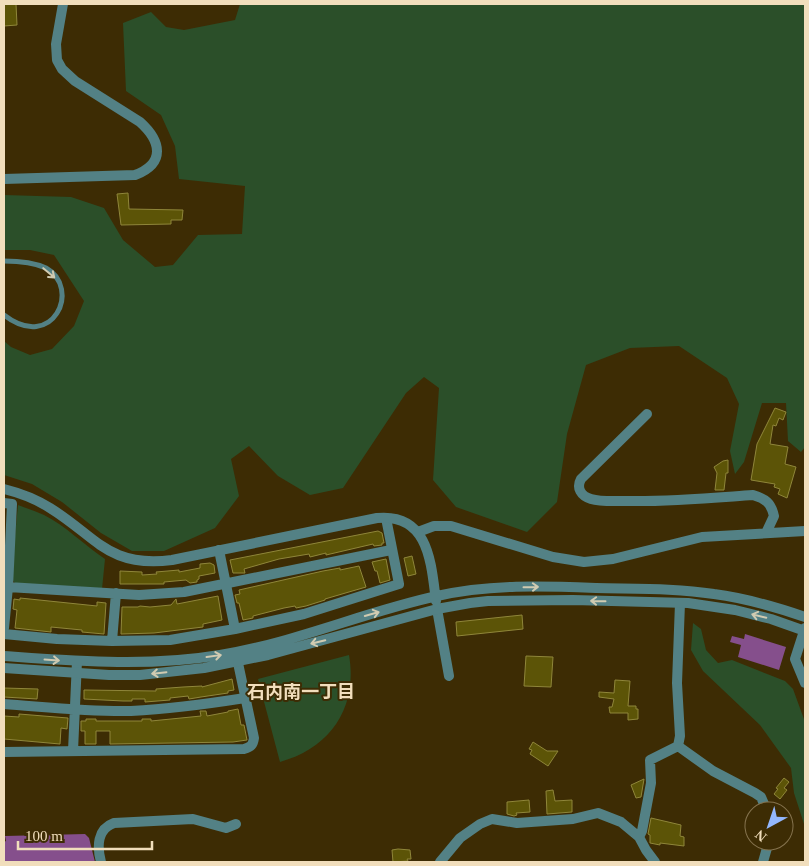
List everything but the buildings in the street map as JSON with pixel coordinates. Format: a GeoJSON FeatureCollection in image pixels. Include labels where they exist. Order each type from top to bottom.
{"type":"FeatureCollection","features":[{"type":"Feature","properties":{"kind":"street"},"geometry":{"type":"LineString","coordinates":[[4,179],[135,175],[146,171],[154,164],[157,157],[155,141],[148,129],[76,81],[62,69],[57,60],[56,44],[63,4]]}},
{"type":"Feature","properties":{"kind":"street"},"geometry":{"type":"LineString","coordinates":[[647,414],[581,479],[578,484],[579,490],[583,495],[591,499],[645,502],[753,495],[765,498],[772,506],[774,516],[766,533]]}},
{"type":"Feature","properties":{"kind":"street"},"geometry":{"type":"LineString","coordinates":[[4,490],[32,499],[49,508],[101,546],[123,557],[147,561],[160,561],[386,518],[400,520],[418,532],[426,545],[449,676]]}},
{"type":"Feature","properties":{"kind":"street"},"geometry":{"type":"LineString","coordinates":[[4,503],[12,504],[4,628]]}},
{"type":"Feature","properties":{"kind":"street"},"geometry":{"type":"LineString","coordinates":[[4,634],[57,639],[112,641],[170,640],[235,629],[304,614],[399,584],[386,518]]}},
{"type":"Feature","properties":{"kind":"street"},"geometry":{"type":"LineString","coordinates":[[418,532],[434,526],[450,526],[552,557],[584,562],[613,559],[702,537],[805,531]]}},
{"type":"Feature","properties":{"kind":"street"},"geometry":{"type":"LineString","coordinates":[[219,550],[235,629]]}},
{"type":"Feature","properties":{"kind":"street"},"geometry":{"type":"LineString","coordinates":[[8,587],[139,595],[184,592],[391,550]]}},
{"type":"Feature","properties":{"kind":"street"},"geometry":{"type":"LineString","coordinates":[[4,656],[77,661],[141,662],[172,661],[221,655],[292,637],[435,596],[470,589],[573,587],[694,591],[738,598],[805,617]]}},
{"type":"Feature","properties":{"kind":"street"},"geometry":{"type":"LineString","coordinates":[[112,641],[116,594]]}},
{"type":"Feature","properties":{"kind":"street"},"geometry":{"type":"LineString","coordinates":[[4,668],[77,674],[140,675],[204,668],[238,662],[368,629],[437,609],[470,603],[574,600],[694,603],[735,610],[805,630],[795,656],[802,669],[805,684]]}},
{"type":"Feature","properties":{"kind":"street"},"geometry":{"type":"LineString","coordinates":[[678,746],[680,736],[677,675],[680,603]]}},
{"type":"Feature","properties":{"kind":"street"},"geometry":{"type":"LineString","coordinates":[[72,751],[77,661]]}},
{"type":"Feature","properties":{"kind":"street"},"geometry":{"type":"LineString","coordinates":[[4,752],[250,748],[254,738],[238,662]]}},
{"type":"Feature","properties":{"kind":"street"},"geometry":{"type":"LineString","coordinates":[[4,704],[129,711],[174,708],[245,698]]}},
{"type":"Feature","properties":{"kind":"street"},"geometry":{"type":"LineString","coordinates":[[678,746],[713,771],[755,793],[763,801]]}},
{"type":"Feature","properties":{"kind":"street"},"geometry":{"type":"LineString","coordinates":[[639,837],[642,831],[651,782],[650,760],[678,746]]}},
{"type":"Feature","properties":{"kind":"street"},"geometry":{"type":"LineString","coordinates":[[440,862],[460,838],[480,824],[492,819],[517,823],[572,819],[598,812],[625,825],[639,837],[655,862]]}},
{"type":"Feature","properties":{"kind":"street"},"geometry":{"type":"LineString","coordinates":[[101,862],[99,839],[101,831],[106,826],[114,823],[193,819],[226,828],[236,824]]}},
{"type":"Feature","properties":{"kind":"lane"},"geometry":{"type":"LineString","coordinates":[[4,261],[32,263],[47,269],[57,280],[62,295],[60,307],[53,320],[39,326],[26,327],[4,315]]}},
{"type":"Feature","properties":{"kind":"green space"},"geometry":{"type":"Polygon","coordinates":[[[240,4],[805,4],[805,447],[801,452],[788,441],[786,403],[762,403],[744,462],[735,474],[730,451],[739,404],[727,378],[679,346],[630,348],[586,365],[567,434],[557,502],[527,532],[456,507],[433,480],[439,388],[424,377],[406,393],[343,488],[310,495],[278,476],[249,446],[231,459],[239,496],[215,528],[164,551],[132,551],[101,533],[62,502],[32,484],[4,475],[4,341],[11,347],[30,355],[52,349],[74,326],[84,301],[54,255],[30,250],[4,250],[4,195],[71,197],[104,208],[123,240],[155,267],[173,265],[198,235],[242,234],[245,186],[179,179],[175,146],[161,115],[126,91],[123,23],[151,12],[166,27],[184,30],[235,20],[240,4]]]}},
{"type":"Feature","properties":{"kind":"green space"},"geometry":{"type":"Polygon","coordinates":[[[18,505],[52,519],[105,559],[102,589],[15,583],[11,578],[18,505]]]}},
{"type":"Feature","properties":{"kind":"green space"},"geometry":{"type":"Polygon","coordinates":[[[693,623],[701,629],[706,650],[718,663],[732,660],[785,681],[793,689],[805,722],[805,827],[794,793],[791,768],[760,725],[703,671],[691,650],[693,623]]]}},
{"type":"Feature","properties":{"kind":"green space"},"geometry":{"type":"Polygon","coordinates":[[[349,655],[351,674],[349,692],[345,708],[337,723],[327,736],[314,747],[298,756],[280,762],[258,679],[349,655]]]}},
{"type":"Feature","properties":{"kind":"shaded area"},"geometry":{"type":"Polygon","coordinates":[[[745,634],[786,647],[779,670],[738,657],[741,645],[730,642],[732,636],[744,639],[745,634]]]}},
{"type":"Feature","properties":{"kind":"shaded area"},"geometry":{"type":"Polygon","coordinates":[[[85,834],[89,838],[95,862],[4,862],[5,836],[85,834]]]}},
{"type":"Feature","properties":{"kind":"district","name":"石内南一丁目"},"geometry":{"type":"Point","coordinates":[301,692]}}]}
